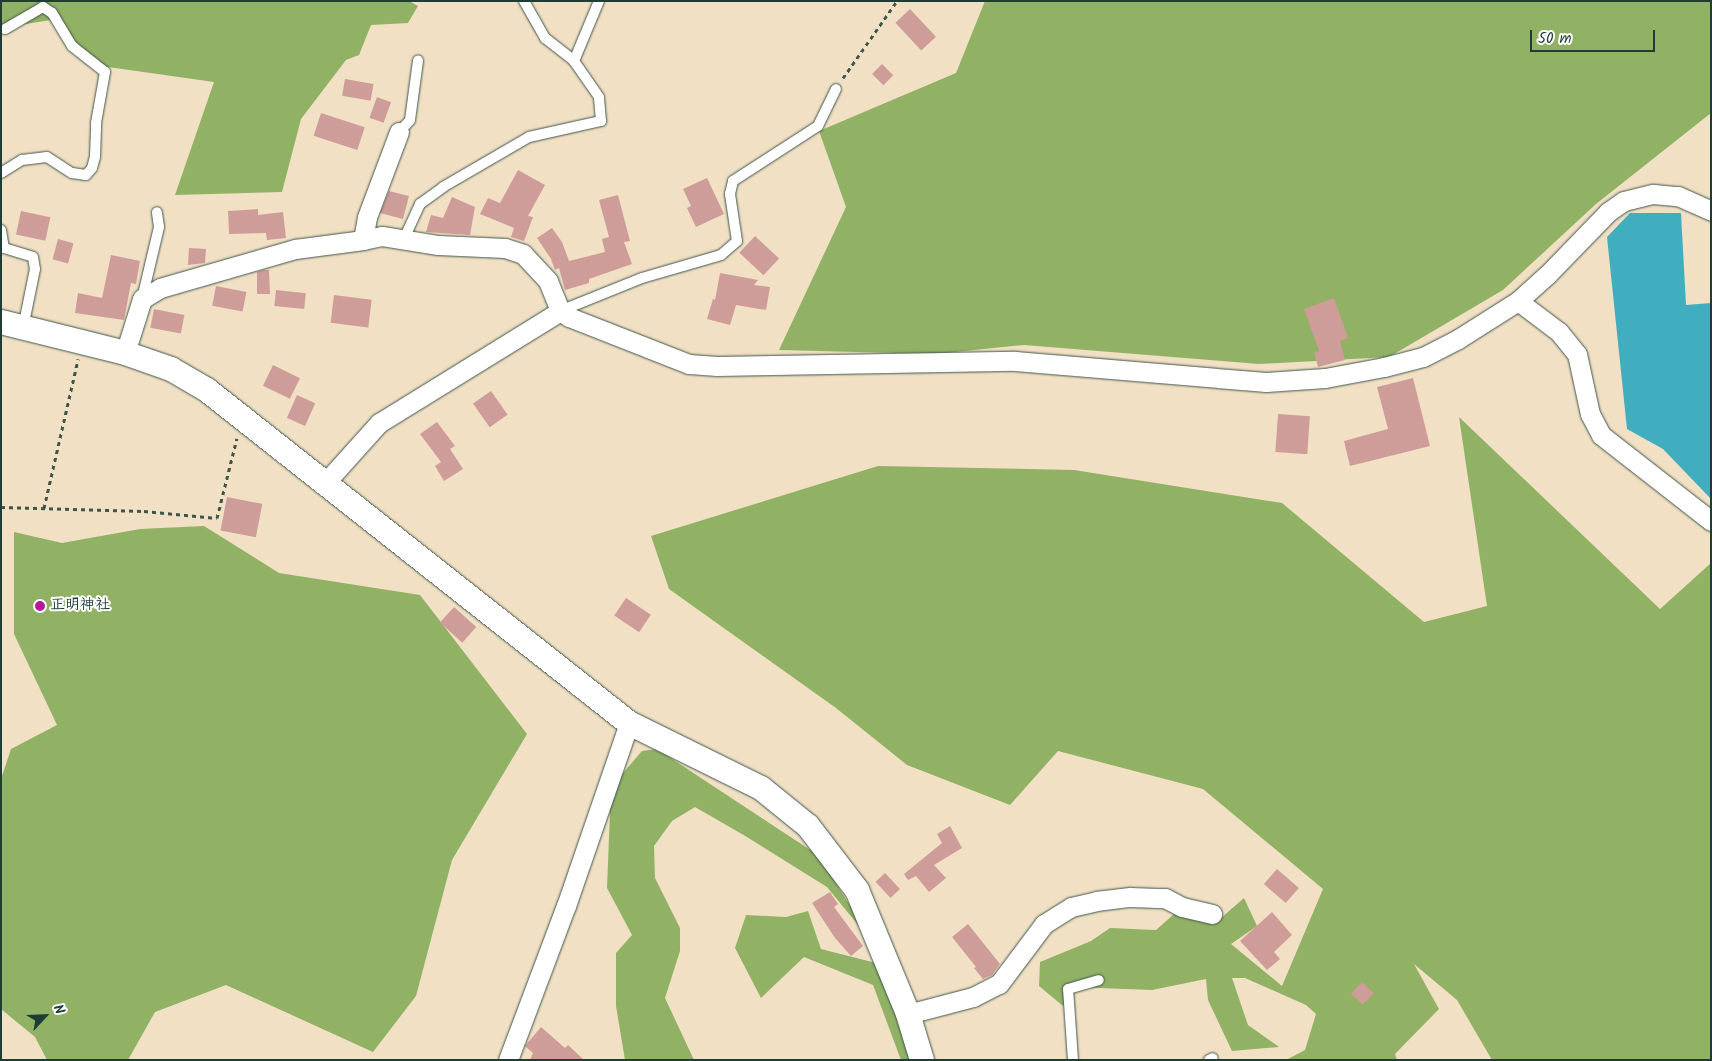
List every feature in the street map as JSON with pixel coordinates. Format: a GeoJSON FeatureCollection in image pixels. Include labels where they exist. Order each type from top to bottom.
{"type":"FeatureCollection","features":[{"type":"Feature","properties":{"kind":"street"},"geometry":{"type":"LineString","coordinates":[[363,240],[367,217],[399,132]]}},
{"type":"Feature","properties":{"kind":"street"},"geometry":{"type":"LineString","coordinates":[[125,353],[142,300],[160,288],[295,249],[382,236],[438,246],[505,248],[523,254],[548,281],[560,311],[569,317],[689,364],[717,366],[1015,361],[1266,382],[1325,378],[1384,367],[1423,357],[1458,338],[1518,301],[1547,275],[1608,212],[1624,201],[1653,194],[1678,196],[1711,212]]}},
{"type":"Feature","properties":{"kind":"street"},"geometry":{"type":"LineString","coordinates":[[1518,301],[1559,332],[1577,354],[1590,414],[1601,435],[1711,521]]}},
{"type":"Feature","properties":{"kind":"street"},"geometry":{"type":"LineString","coordinates":[[325,483],[379,423],[560,311]]}},
{"type":"Feature","properties":{"kind":"street"},"geometry":{"type":"LineString","coordinates":[[12,325],[125,353],[171,369],[207,390],[628,723],[761,788],[808,826],[857,890],[908,1014],[922,1060]]}},
{"type":"Feature","properties":{"kind":"street"},"geometry":{"type":"LineString","coordinates":[[508,1060],[566,906],[628,723]]}},
{"type":"Feature","properties":{"kind":"street"},"geometry":{"type":"LineString","coordinates":[[908,1014],[973,997],[999,984],[1044,924],[1071,907],[1096,901],[1130,897],[1165,898],[1182,907],[1212,914]]}},
{"type":"Feature","properties":{"kind":"lane"},"geometry":{"type":"LineString","coordinates":[[404,241],[420,204],[443,187],[529,137],[601,122],[599,97],[574,61],[546,38],[524,1]]}},
{"type":"Feature","properties":{"kind":"lane"},"geometry":{"type":"LineString","coordinates":[[574,61],[599,1]]}},
{"type":"Feature","properties":{"kind":"lane"},"geometry":{"type":"LineString","coordinates":[[1,172],[22,160],[46,157],[72,173],[86,175],[92,168],[95,157],[96,123],[105,72],[100,66],[72,46],[52,13],[43,7],[5,29]]}},
{"type":"Feature","properties":{"kind":"lane"},"geometry":{"type":"LineString","coordinates":[[399,132],[410,120],[418,61]]}},
{"type":"Feature","properties":{"kind":"lane"},"geometry":{"type":"LineString","coordinates":[[560,311],[642,278],[721,255],[737,241],[730,194],[734,181],[818,126],[836,89]]}},
{"type":"Feature","properties":{"kind":"lane"},"geometry":{"type":"LineString","coordinates":[[142,300],[159,227],[157,212]]}},
{"type":"Feature","properties":{"kind":"lane"},"geometry":{"type":"LineString","coordinates":[[1,230],[4,248],[33,257],[36,269],[12,325]]}},
{"type":"Feature","properties":{"kind":"lane"},"geometry":{"type":"LineString","coordinates":[[1073,1060],[1068,989],[1099,980]]}},
{"type":"Feature","properties":{"kind":"path"},"geometry":{"type":"LineString","coordinates":[[836,89],[898,1]]}},
{"type":"Feature","properties":{"kind":"path"},"geometry":{"type":"LineString","coordinates":[[44,508],[82,342]]}},
{"type":"Feature","properties":{"kind":"path"},"geometry":{"type":"LineString","coordinates":[[1,507],[144,510],[217,518],[242,418]]}},
{"type":"Feature","properties":{"kind":"green space"},"geometry":{"type":"Polygon","coordinates":[[[1,1],[409,1],[418,6],[408,23],[371,25],[359,55],[346,60],[301,119],[282,192],[175,195],[214,82],[94,65],[57,19],[1,28],[1,1]]]}},
{"type":"Feature","properties":{"kind":"green space"},"geometry":{"type":"Polygon","coordinates":[[[985,1],[1711,1],[1711,113],[1596,204],[1503,290],[1389,357],[1259,364],[1024,345],[935,354],[779,350],[846,207],[819,131],[956,73],[985,1]]]}},
{"type":"Feature","properties":{"kind":"green space"},"geometry":{"type":"Polygon","coordinates":[[[1459,417],[1660,609],[1711,563],[1711,1060],[1492,1060],[1457,1000],[1414,964],[1439,1009],[1395,1054],[1397,1060],[1286,1060],[1305,1050],[1316,1014],[1306,1005],[1245,978],[1232,978],[1248,1025],[1279,1047],[1232,1051],[1208,1000],[1206,979],[1152,990],[1072,987],[1063,1006],[1039,986],[1040,962],[1091,941],[1110,928],[1156,930],[1182,907],[1213,925],[1244,898],[1257,926],[1231,944],[1282,986],[1323,889],[1203,789],[1058,751],[1010,805],[907,765],[836,708],[669,589],[651,536],[878,466],[1074,470],[1282,503],[1424,622],[1487,606],[1459,417]]]}},
{"type":"Feature","properties":{"kind":"green space"},"geometry":{"type":"Polygon","coordinates":[[[204,526],[279,573],[420,595],[527,734],[452,860],[416,996],[373,1052],[226,985],[155,1012],[128,1060],[47,1060],[35,1037],[1,1009],[1,779],[11,749],[57,725],[14,634],[14,532],[62,543],[140,529],[204,526]]]}},
{"type":"Feature","properties":{"kind":"green space"},"geometry":{"type":"Polygon","coordinates":[[[657,749],[818,855],[876,947],[827,887],[747,837],[695,807],[672,821],[654,846],[655,878],[680,928],[680,951],[665,998],[694,1060],[625,1060],[616,1006],[616,953],[632,935],[607,888],[611,787],[642,751],[657,749]]]}},
{"type":"Feature","properties":{"kind":"green space"},"geometry":{"type":"Polygon","coordinates":[[[808,911],[821,949],[876,963],[914,1060],[901,1060],[873,985],[804,957],[761,998],[735,948],[746,915],[786,917],[808,911]]]}},
{"type":"Feature","properties":{"kind":"water"},"geometry":{"type":"Polygon","coordinates":[[[1630,213],[1681,213],[1686,305],[1711,303],[1711,499],[1663,449],[1627,429],[1607,237],[1630,213]]]}},
{"type":"Feature","properties":{"kind":"building"},"geometry":{"type":"Polygon","coordinates":[[[910,9],[936,37],[921,50],[895,23],[910,9]]]}},
{"type":"Feature","properties":{"kind":"building"},"geometry":{"type":"Polygon","coordinates":[[[882,64],[893,75],[883,85],[872,74],[882,64]]]}},
{"type":"Feature","properties":{"kind":"building"},"geometry":{"type":"Polygon","coordinates":[[[345,79],[374,84],[371,101],[342,96],[345,79]]]}},
{"type":"Feature","properties":{"kind":"building"},"geometry":{"type":"Polygon","coordinates":[[[377,97],[391,102],[384,123],[369,118],[377,97]]]}},
{"type":"Feature","properties":{"kind":"building"},"geometry":{"type":"Polygon","coordinates":[[[321,113],[365,127],[357,150],[314,136],[321,113]]]}},
{"type":"Feature","properties":{"kind":"building"},"geometry":{"type":"Polygon","coordinates":[[[518,170],[545,185],[528,216],[533,217],[524,241],[511,237],[514,228],[480,214],[488,198],[500,203],[518,170]]]}},
{"type":"Feature","properties":{"kind":"building"},"geometry":{"type":"Polygon","coordinates":[[[707,178],[724,214],[696,227],[687,208],[691,206],[683,189],[707,178]]]}},
{"type":"Feature","properties":{"kind":"building"},"geometry":{"type":"Polygon","coordinates":[[[389,191],[409,196],[403,219],[380,213],[389,191]]]}},
{"type":"Feature","properties":{"kind":"building"},"geometry":{"type":"Polygon","coordinates":[[[618,195],[630,241],[624,242],[632,264],[589,279],[589,283],[565,290],[559,268],[555,270],[551,259],[537,238],[552,228],[562,242],[569,261],[605,252],[602,239],[609,237],[599,200],[618,195]]]}},
{"type":"Feature","properties":{"kind":"building"},"geometry":{"type":"Polygon","coordinates":[[[452,197],[475,207],[470,235],[426,232],[431,215],[443,218],[452,197]]]}},
{"type":"Feature","properties":{"kind":"building"},"geometry":{"type":"Polygon","coordinates":[[[258,209],[258,215],[283,212],[286,238],[267,240],[266,233],[229,234],[228,211],[258,209]]]}},
{"type":"Feature","properties":{"kind":"building"},"geometry":{"type":"Polygon","coordinates":[[[21,211],[50,217],[45,241],[16,234],[21,211]]]}},
{"type":"Feature","properties":{"kind":"building"},"geometry":{"type":"Polygon","coordinates":[[[755,236],[779,259],[763,275],[739,253],[755,236]]]}},
{"type":"Feature","properties":{"kind":"building"},"geometry":{"type":"Polygon","coordinates":[[[58,239],[73,243],[68,263],[53,259],[58,239]]]}},
{"type":"Feature","properties":{"kind":"building"},"geometry":{"type":"Polygon","coordinates":[[[189,248],[206,249],[205,263],[188,265],[189,248]]]}},
{"type":"Feature","properties":{"kind":"building"},"geometry":{"type":"Polygon","coordinates":[[[111,255],[140,261],[136,284],[131,283],[124,320],[75,313],[78,293],[102,298],[111,255]]]}},
{"type":"Feature","properties":{"kind":"building"},"geometry":{"type":"Polygon","coordinates":[[[269,270],[270,294],[257,294],[257,272],[269,270]]]}},
{"type":"Feature","properties":{"kind":"building"},"geometry":{"type":"Polygon","coordinates":[[[720,273],[758,280],[754,285],[770,287],[766,310],[736,305],[730,325],[707,319],[713,299],[715,300],[720,273]]]}},
{"type":"Feature","properties":{"kind":"building"},"geometry":{"type":"Polygon","coordinates":[[[216,286],[246,292],[243,312],[212,306],[216,286]]]}},
{"type":"Feature","properties":{"kind":"building"},"geometry":{"type":"Polygon","coordinates":[[[276,290],[306,293],[304,309],[274,306],[276,290]]]}},
{"type":"Feature","properties":{"kind":"building"},"geometry":{"type":"Polygon","coordinates":[[[334,295],[372,300],[368,327],[331,323],[334,295]]]}},
{"type":"Feature","properties":{"kind":"building"},"geometry":{"type":"Polygon","coordinates":[[[1334,298],[1348,338],[1340,341],[1345,360],[1318,367],[1314,352],[1319,351],[1304,309],[1334,298]]]}},
{"type":"Feature","properties":{"kind":"building"},"geometry":{"type":"Polygon","coordinates":[[[154,309],[184,315],[181,334],[150,328],[154,309]]]}},
{"type":"Feature","properties":{"kind":"building"},"geometry":{"type":"Polygon","coordinates":[[[273,365],[300,378],[290,399],[263,386],[273,365]]]}},
{"type":"Feature","properties":{"kind":"building"},"geometry":{"type":"Polygon","coordinates":[[[1413,378],[1430,446],[1350,466],[1344,441],[1388,429],[1377,387],[1413,378]]]}},
{"type":"Feature","properties":{"kind":"building"},"geometry":{"type":"Polygon","coordinates":[[[491,391],[508,415],[490,427],[473,404],[491,391]]]}},
{"type":"Feature","properties":{"kind":"building"},"geometry":{"type":"Polygon","coordinates":[[[297,395],[315,403],[305,426],[287,418],[297,395]]]}},
{"type":"Feature","properties":{"kind":"building"},"geometry":{"type":"Polygon","coordinates":[[[1278,414],[1310,416],[1307,454],[1275,452],[1278,414]]]}},
{"type":"Feature","properties":{"kind":"building"},"geometry":{"type":"Polygon","coordinates":[[[437,422],[455,446],[450,449],[463,469],[444,481],[435,466],[441,462],[420,434],[437,422]]]}},
{"type":"Feature","properties":{"kind":"building"},"geometry":{"type":"Polygon","coordinates":[[[227,497],[262,504],[256,537],[221,530],[227,497]]]}},
{"type":"Feature","properties":{"kind":"building"},"geometry":{"type":"Polygon","coordinates":[[[626,598],[651,615],[639,632],[614,615],[626,598]]]}},
{"type":"Feature","properties":{"kind":"building"},"geometry":{"type":"Polygon","coordinates":[[[454,607],[476,627],[462,643],[440,623],[454,607]]]}},
{"type":"Feature","properties":{"kind":"building"},"geometry":{"type":"Polygon","coordinates":[[[950,826],[962,848],[934,865],[946,878],[929,892],[916,876],[908,880],[904,874],[942,843],[937,834],[950,826]]]}},
{"type":"Feature","properties":{"kind":"building"},"geometry":{"type":"Polygon","coordinates":[[[1277,869],[1299,888],[1286,903],[1264,884],[1277,869]]]}},
{"type":"Feature","properties":{"kind":"building"},"geometry":{"type":"Polygon","coordinates":[[[885,873],[900,889],[890,898],[875,882],[885,873]]]}},
{"type":"Feature","properties":{"kind":"building"},"geometry":{"type":"Polygon","coordinates":[[[830,892],[838,904],[834,907],[863,946],[851,956],[835,938],[812,903],[830,892]]]}},
{"type":"Feature","properties":{"kind":"building"},"geometry":{"type":"Polygon","coordinates":[[[1272,912],[1292,935],[1274,952],[1280,959],[1267,970],[1240,941],[1272,912]]]}},
{"type":"Feature","properties":{"kind":"building"},"geometry":{"type":"Polygon","coordinates":[[[968,924],[1000,964],[992,975],[983,979],[952,937],[968,924]]]}},
{"type":"Feature","properties":{"kind":"building"},"geometry":{"type":"Polygon","coordinates":[[[1362,982],[1374,993],[1363,1005],[1351,994],[1362,982]]]}},
{"type":"Feature","properties":{"kind":"building"},"geometry":{"type":"Polygon","coordinates":[[[541,1027],[565,1048],[568,1045],[584,1060],[530,1060],[533,1053],[525,1046],[541,1027]]]}},
{"type":"Feature","properties":{"kind":"place","name":"正明神社"},"geometry":{"type":"Point","coordinates":[40,606]}}]}
